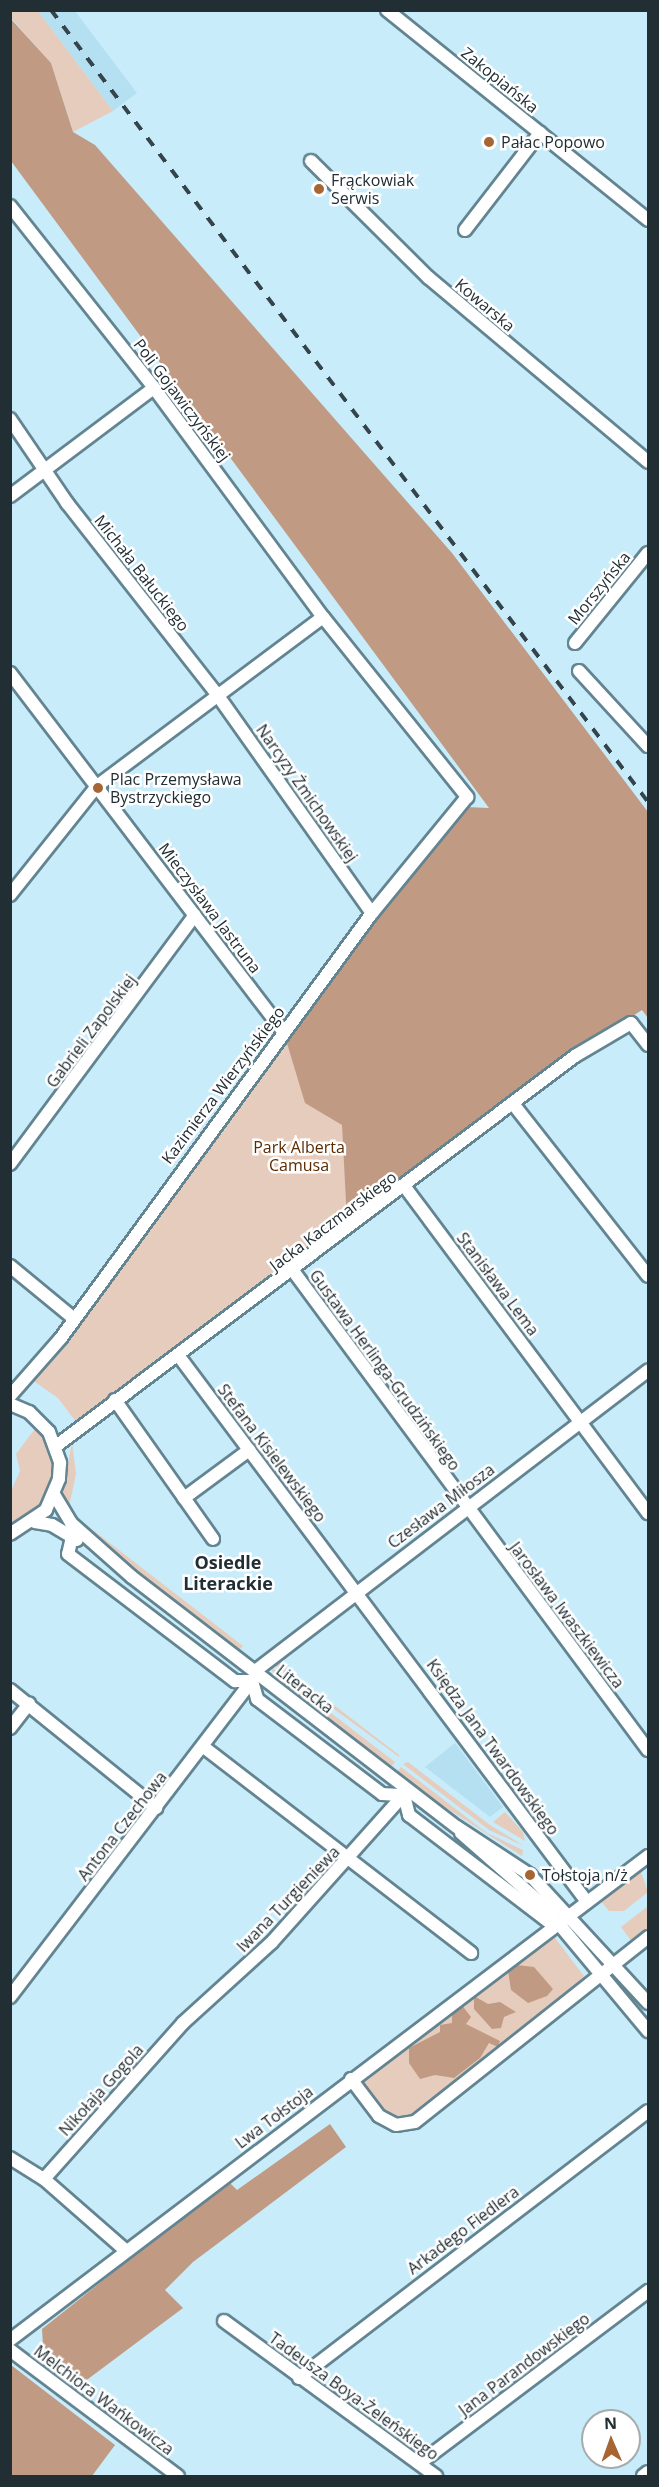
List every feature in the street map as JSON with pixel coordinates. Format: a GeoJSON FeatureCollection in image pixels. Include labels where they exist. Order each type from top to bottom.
{"type":"FeatureCollection","features":[{"type":"Feature","properties":{"kind":"street","name":"Zakopiańska"},"geometry":{"type":"LineString","coordinates":[[387,10],[648,220]]}},
{"type":"Feature","properties":{"kind":"street"},"geometry":{"type":"LineString","coordinates":[[465,230],[540,133]]}},
{"type":"Feature","properties":{"kind":"street","name":"Kowarska"},"geometry":{"type":"LineString","coordinates":[[311,161],[429,278],[648,462]]}},
{"type":"Feature","properties":{"kind":"street","name":"Poli Gojawiczyńskiej"},"geometry":{"type":"LineString","coordinates":[[10,207],[154,388],[323,617],[467,797]]}},
{"type":"Feature","properties":{"kind":"street"},"geometry":{"type":"LineString","coordinates":[[10,496],[154,388]]}},
{"type":"Feature","properties":{"kind":"street","name":"Michała Bałuckiego"},"geometry":{"type":"LineString","coordinates":[[10,419],[47,469],[67,503],[216,693]]}},
{"type":"Feature","properties":{"kind":"street","name":"Morszyńska"},"geometry":{"type":"LineString","coordinates":[[575,643],[648,553]]}},
{"type":"Feature","properties":{"kind":"street"},"geometry":{"type":"LineString","coordinates":[[10,895],[81,804],[116,770],[216,693],[323,617]]}},
{"type":"Feature","properties":{"kind":"street"},"geometry":{"type":"LineString","coordinates":[[579,671],[648,746]]}},
{"type":"Feature","properties":{"kind":"street","name":"Mieczysława Jastruna"},"geometry":{"type":"LineString","coordinates":[[10,673],[283,1031]]}},
{"type":"Feature","properties":{"kind":"street","name":"Narcyzy Żmichowskiej"},"geometry":{"type":"LineString","coordinates":[[216,693],[372,913]]}},
{"type":"Feature","properties":{"kind":"street","name":"Kazimierza Wierzyńskiego"},"geometry":{"type":"LineString","coordinates":[[10,1396],[61,1338],[72,1317],[283,1031],[372,913],[467,797]]}},
{"type":"Feature","properties":{"kind":"street","name":"Gabrieli Zapolskiej"},"geometry":{"type":"LineString","coordinates":[[10,1164],[195,915]]}},
{"type":"Feature","properties":{"kind":"street","name":"Jacka Kaczmarskiego"},"geometry":{"type":"LineString","coordinates":[[56,1446],[177,1355],[294,1272],[575,1056],[631,1023],[648,1045]]}},
{"type":"Feature","properties":{"kind":"street"},"geometry":{"type":"LineString","coordinates":[[514,1105],[648,1276]]}},
{"type":"Feature","properties":{"kind":"street","name":"Stanisława Lema"},"geometry":{"type":"LineString","coordinates":[[405,1187],[648,1513]]}},
{"type":"Feature","properties":{"kind":"street"},"geometry":{"type":"LineString","coordinates":[[10,1266],[72,1317]]}},
{"type":"Feature","properties":{"kind":"street","name":"Gustawa Herlinga-Grudzińskiego"},"geometry":{"type":"LineString","coordinates":[[294,1272],[466,1508]]}},
{"type":"Feature","properties":{"kind":"street","name":"Stefana Kisielewskiego"},"geometry":{"type":"LineString","coordinates":[[177,1355],[356,1591]]}},
{"type":"Feature","properties":{"kind":"street","name":"Czesława Miłosza"},"geometry":{"type":"LineString","coordinates":[[255,1675],[356,1591],[648,1370]]}},
{"type":"Feature","properties":{"kind":"street"},"geometry":{"type":"LineString","coordinates":[[116,1400],[213,1539]]}},
{"type":"Feature","properties":{"kind":"street"},"geometry":{"type":"LineString","coordinates":[[10,1404],[38,1419],[56,1446],[59,1471],[55,1496],[35,1522],[10,1534]]}},
{"type":"Feature","properties":{"kind":"street"},"geometry":{"type":"LineString","coordinates":[[183,1498],[249,1450]]}},
{"type":"Feature","properties":{"kind":"street","name":"Literacka"},"geometry":{"type":"LineString","coordinates":[[55,1496],[71,1523],[132,1577],[406,1792],[530,1875],[615,1963],[648,2003]]}},
{"type":"Feature","properties":{"kind":"street","name":"Jarosława Iwaszkiewicza"},"geometry":{"type":"LineString","coordinates":[[466,1508],[648,1750]]}},
{"type":"Feature","properties":{"kind":"street","name":"Literacka"},"geometry":{"type":"LineString","coordinates":[[35,1522],[72,1537],[132,1577]]}},
{"type":"Feature","properties":{"kind":"street"},"geometry":{"type":"LineString","coordinates":[[72,1537],[68,1554],[235,1681],[255,1675],[257,1699],[377,1791],[406,1792],[409,1815],[557,1924]]}},
{"type":"Feature","properties":{"kind":"street","name":"Księdza Jana Twardowskiego"},"geometry":{"type":"LineString","coordinates":[[356,1591],[587,1902]]}},
{"type":"Feature","properties":{"kind":"street","name":"Antona Czechowa"},"geometry":{"type":"LineString","coordinates":[[10,1997],[205,1748],[255,1675]]}},
{"type":"Feature","properties":{"kind":"street"},"geometry":{"type":"LineString","coordinates":[[10,1690],[156,1808]]}},
{"type":"Feature","properties":{"kind":"street"},"geometry":{"type":"LineString","coordinates":[[10,1728],[29,1704]]}},
{"type":"Feature","properties":{"kind":"street"},"geometry":{"type":"LineString","coordinates":[[205,1748],[471,1953]]}},
{"type":"Feature","properties":{"kind":"street","name":"Iwana Turgieniewa"},"geometry":{"type":"LineString","coordinates":[[183,2023],[272,1942],[350,1858],[406,1792]]}},
{"type":"Feature","properties":{"kind":"street","name":"Literacka"},"geometry":{"type":"LineString","coordinates":[[457,1827],[466,1840],[557,1924],[603,1972],[648,2031]]}},
{"type":"Feature","properties":{"kind":"street","name":"Lwa Tołstoja"},"geometry":{"type":"LineString","coordinates":[[10,2340],[124,2250],[648,1856]]}},
{"type":"Feature","properties":{"kind":"street"},"geometry":{"type":"LineString","coordinates":[[351,2079],[379,2116],[396,2125],[415,2122],[648,1938]]}},
{"type":"Feature","properties":{"kind":"street","name":"Nikołaja Gogola"},"geometry":{"type":"LineString","coordinates":[[44,2179],[183,2023]]}},
{"type":"Feature","properties":{"kind":"street","name":"Arkadego Fiedlera"},"geometry":{"type":"LineString","coordinates":[[298,2378],[648,2111]]}},
{"type":"Feature","properties":{"kind":"street"},"geometry":{"type":"LineString","coordinates":[[10,2158],[44,2179],[124,2250]]}},
{"type":"Feature","properties":{"kind":"street","name":"Jana Parandowskiego"},"geometry":{"type":"LineString","coordinates":[[420,2463],[648,2291]]}},
{"type":"Feature","properties":{"kind":"street","name":"Tadeusza Boya-Żeleńskiego"},"geometry":{"type":"LineString","coordinates":[[224,2321],[298,2378],[436,2476]]}},
{"type":"Feature","properties":{"kind":"street","name":"Melchiora Wańkowicza"},"geometry":{"type":"LineString","coordinates":[[10,2349],[178,2476]]}},
{"type":"Feature","properties":{"kind":"street"},"geometry":{"type":"LineString","coordinates":[[643,2476],[648,2472]]}},
{"type":"Feature","properties":{"kind":"shaded area"},"geometry":{"type":"Polygon","coordinates":[[[38,11],[75,11],[137,93],[113,111],[38,11]]]}},
{"type":"Feature","properties":{"kind":"shaded area"},"geometry":{"type":"Polygon","coordinates":[[[10,18],[51,63],[73,132],[95,145],[452,553],[648,812],[648,1018],[642,1010],[548,1070],[347,1221],[342,1125],[305,1103],[286,1040],[378,914],[466,807],[489,808],[11,161],[10,18]]]}},
{"type":"Feature","properties":{"kind":"shaded area"},"geometry":{"type":"Polygon","coordinates":[[[455,1743],[503,1807],[490,1817],[425,1767],[455,1743]]]}},
{"type":"Feature","properties":{"kind":"shaded area"},"geometry":{"type":"Polygon","coordinates":[[[507,1964],[534,1967],[553,1989],[547,1996],[528,2003],[511,1990],[507,1964]]]}},
{"type":"Feature","properties":{"kind":"shaded area"},"geometry":{"type":"Polygon","coordinates":[[[474,1996],[488,2004],[500,2002],[516,2012],[504,2017],[501,2028],[492,2029],[474,2009],[474,1996]]]}},
{"type":"Feature","properties":{"kind":"shaded area"},"geometry":{"type":"Polygon","coordinates":[[[461,2004],[471,2017],[466,2024],[500,2041],[498,2047],[489,2043],[480,2058],[454,2078],[435,2075],[420,2079],[409,2063],[409,2048],[440,2032],[440,2025],[452,2023],[452,2011],[461,2004]]]}},
{"type":"Feature","properties":{"kind":"shaded area"},"geometry":{"type":"Polygon","coordinates":[[[330,2124],[346,2147],[193,2262],[165,2290],[183,2308],[84,2382],[43,2346],[42,2329],[228,2181],[237,2190],[330,2124]]]}},
{"type":"Feature","properties":{"kind":"shaded area"},"geometry":{"type":"Polygon","coordinates":[[[11,2365],[115,2445],[92,2476],[11,2476],[11,2365]]]}},
{"type":"Feature","properties":{"kind":"green space"},"geometry":{"type":"Polygon","coordinates":[[[10,11],[38,11],[113,111],[73,132],[51,63],[11,18],[10,11]]]}},
{"type":"Feature","properties":{"kind":"green space","name":"Park Alberta Camusa"},"geometry":{"type":"Polygon","coordinates":[[[298,1021],[414,1174],[77,1423],[58,1398],[32,1380],[298,1021]]]}},
{"type":"Feature","properties":{"kind":"green space"},"geometry":{"type":"Polygon","coordinates":[[[37,1426],[53,1456],[53,1480],[42,1507],[11,1528],[11,1491],[20,1471],[16,1454],[37,1426]]]}},
{"type":"Feature","properties":{"kind":"green space"},"geometry":{"type":"Polygon","coordinates":[[[72,1442],[76,1474],[69,1507],[62,1499],[72,1442]]]}},
{"type":"Feature","properties":{"kind":"green space"},"geometry":{"type":"Polygon","coordinates":[[[80,1520],[243,1646],[239,1650],[117,1555],[80,1520]]]}},
{"type":"Feature","properties":{"kind":"green space"},"geometry":{"type":"Polygon","coordinates":[[[275,1660],[399,1755],[399,1757],[272,1663],[275,1660]]]}},
{"type":"Feature","properties":{"kind":"green space"},"geometry":{"type":"Polygon","coordinates":[[[271,1667],[395,1762],[391,1767],[274,1676],[271,1667]]]}},
{"type":"Feature","properties":{"kind":"green space"},"geometry":{"type":"Polygon","coordinates":[[[408,1762],[490,1825],[524,1846],[489,1830],[403,1764],[408,1762]]]}},
{"type":"Feature","properties":{"kind":"green space"},"geometry":{"type":"Polygon","coordinates":[[[401,1767],[487,1833],[523,1850],[522,1856],[440,1804],[397,1772],[401,1767]]]}},
{"type":"Feature","properties":{"kind":"green space"},"geometry":{"type":"Polygon","coordinates":[[[505,1812],[523,1832],[525,1841],[493,1822],[505,1812]]]}},
{"type":"Feature","properties":{"kind":"green space"},"geometry":{"type":"Polygon","coordinates":[[[640,1869],[648,1892],[624,1911],[609,1911],[600,1900],[640,1869]]]}},
{"type":"Feature","properties":{"kind":"green space"},"geometry":{"type":"Polygon","coordinates":[[[648,1906],[648,1930],[632,1942],[621,1927],[648,1906]]]}},
{"type":"Feature","properties":{"kind":"green space"},"geometry":{"type":"Polygon","coordinates":[[[552,1934],[584,1976],[539,2019],[408,2119],[385,2114],[360,2087],[361,2079],[552,1934]]]}},
{"type":"Feature","properties":{"kind":"railway"},"geometry":{"type":"LineString","coordinates":[[51,10],[648,802]]}},
{"type":"Feature","properties":{"kind":"place","name":"Pałac Popowo"},"geometry":{"type":"Point","coordinates":[489,142]}},
{"type":"Feature","properties":{"kind":"place","name":"Frąckowiak Serwis"},"geometry":{"type":"Point","coordinates":[319,189]}},
{"type":"Feature","properties":{"kind":"place","name":"Plac Przemysława Bystrzyckiego"},"geometry":{"type":"Point","coordinates":[98,788]}},
{"type":"Feature","properties":{"kind":"place","name":"Tołstoja n/ż"},"geometry":{"type":"Point","coordinates":[530,1875]}},
{"type":"Feature","properties":{"kind":"district","name":"Osiedle Literackie"},"geometry":{"type":"Point","coordinates":[228,1573]}}]}
